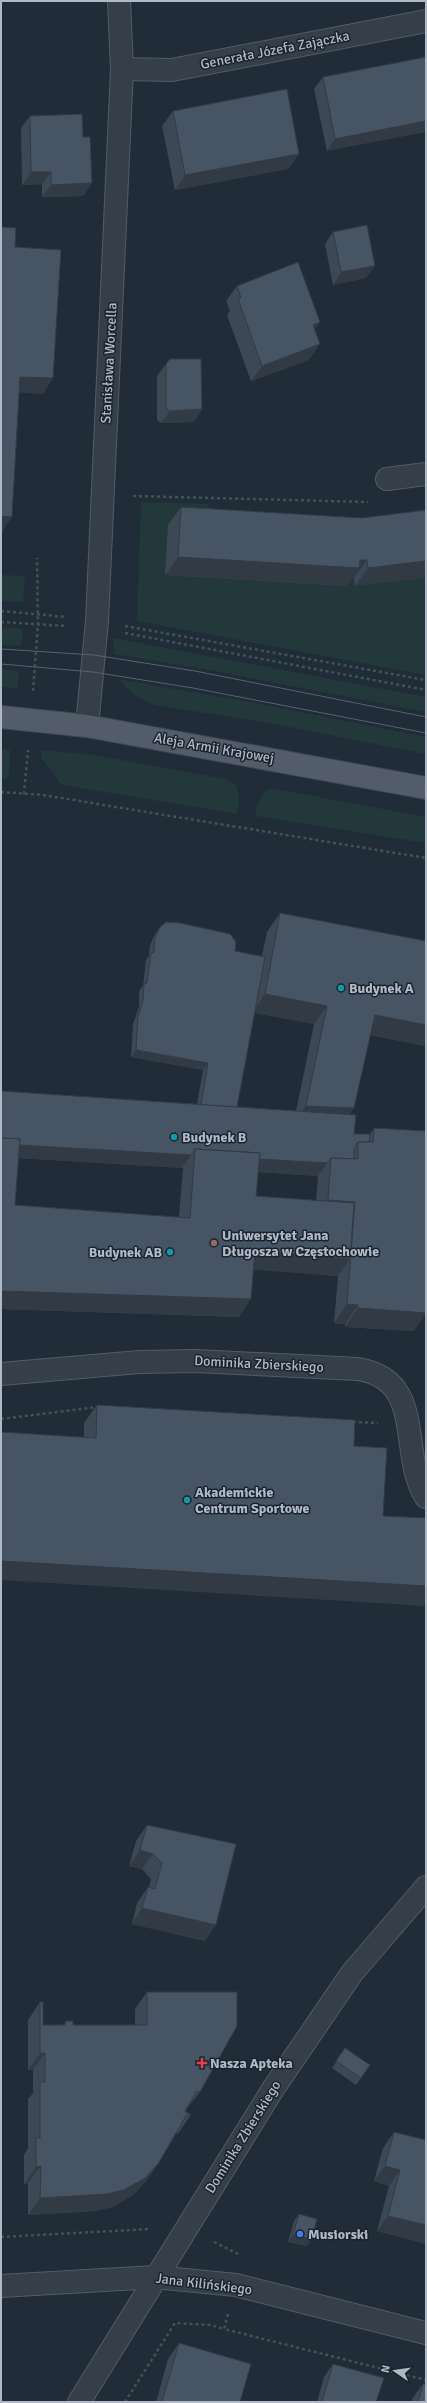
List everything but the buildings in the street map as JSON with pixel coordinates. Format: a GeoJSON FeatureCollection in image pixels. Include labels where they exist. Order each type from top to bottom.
{"type":"FeatureCollection","features":[{"type":"Feature","properties":{"kind":"main road","name":"Aleja Armii Krajowej"},"geometry":{"type":"LineString","coordinates":[[1,717],[88,726],[426,788]]}},
{"type":"Feature","properties":{"kind":"street","name":"Stanisława Worcella"},"geometry":{"type":"LineString","coordinates":[[88,726],[97,625],[122,69],[119,1]]}},
{"type":"Feature","properties":{"kind":"street","name":"Generała Józefa Zajączka"},"geometry":{"type":"LineString","coordinates":[[122,69],[172,70],[426,21]]}},
{"type":"Feature","properties":{"kind":"street"},"geometry":{"type":"LineString","coordinates":[[387,479],[426,474]]}},
{"type":"Feature","properties":{"kind":"street","name":"Dominika Zbierskiego"},"geometry":{"type":"LineString","coordinates":[[1,1374],[139,1362],[189,1361],[358,1369],[377,1373],[392,1382],[404,1398],[417,1424],[418,1480],[426,1496]]}},
{"type":"Feature","properties":{"kind":"street","name":"Dominika Zbierskiego"},"geometry":{"type":"LineString","coordinates":[[79,2402],[273,2089],[352,1973],[426,1888]]}},
{"type":"Feature","properties":{"kind":"street","name":"Jana Kilińskiego"},"geometry":{"type":"LineString","coordinates":[[1,2286],[155,2278],[236,2285],[426,2333]]}},
{"type":"Feature","properties":{"kind":"path"},"geometry":{"type":"LineString","coordinates":[[133,503],[133,496],[340,502],[374,501]]}},
{"type":"Feature","properties":{"kind":"path"},"geometry":{"type":"LineString","coordinates":[[24,794],[38,624],[36,558]]}},
{"type":"Feature","properties":{"kind":"path"},"geometry":{"type":"LineString","coordinates":[[1,611],[38,613],[97,625],[127,634],[426,690]]}},
{"type":"Feature","properties":{"kind":"path"},"geometry":{"type":"LineString","coordinates":[[127,634],[128,619]]}},
{"type":"Feature","properties":{"kind":"path"},"geometry":{"type":"LineString","coordinates":[[1,622],[128,627],[426,680]]}},
{"type":"Feature","properties":{"kind":"path"},"geometry":{"type":"LineString","coordinates":[[1,792],[24,794],[426,858]]}},
{"type":"Feature","properties":{"kind":"path"},"geometry":{"type":"LineString","coordinates":[[1,1419],[98,1407]]}},
{"type":"Feature","properties":{"kind":"path"},"geometry":{"type":"LineString","coordinates":[[350,1422],[417,1424]]}},
{"type":"Feature","properties":{"kind":"path"},"geometry":{"type":"LineString","coordinates":[[1,2237],[155,2230]]}},
{"type":"Feature","properties":{"kind":"path"},"geometry":{"type":"LineString","coordinates":[[211,2242],[243,2257]]}},
{"type":"Feature","properties":{"kind":"path"},"geometry":{"type":"LineString","coordinates":[[224,2329],[229,2309]]}},
{"type":"Feature","properties":{"kind":"path"},"geometry":{"type":"LineString","coordinates":[[125,2402],[175,2323],[211,2325],[426,2380]]}},
{"type":"Feature","properties":{"kind":"green space"},"geometry":{"type":"Polygon","coordinates":[[[141,502],[209,504],[208,528],[347,578],[426,578],[426,675],[137,621],[141,502]]]}},
{"type":"Feature","properties":{"kind":"green space"},"geometry":{"type":"Polygon","coordinates":[[[1,575],[25,576],[23,602],[1,601],[1,575]]]}},
{"type":"Feature","properties":{"kind":"green space"},"geometry":{"type":"Polygon","coordinates":[[[1,627],[23,629],[21,646],[1,645],[1,627]]]}},
{"type":"Feature","properties":{"kind":"green space"},"geometry":{"type":"Polygon","coordinates":[[[113,638],[426,697],[426,712],[209,670],[114,654],[113,638]]]}},
{"type":"Feature","properties":{"kind":"green space"},"geometry":{"type":"Polygon","coordinates":[[[1,669],[19,671],[17,688],[1,687],[1,669]]]}},
{"type":"Feature","properties":{"kind":"green space"},"geometry":{"type":"Polygon","coordinates":[[[117,679],[250,702],[426,737],[426,754],[269,723],[155,705],[136,696],[117,679]]]}},
{"type":"Feature","properties":{"kind":"green space"},"geometry":{"type":"Polygon","coordinates":[[[1,749],[10,750],[9,779],[1,779],[1,749]]]}},
{"type":"Feature","properties":{"kind":"green space"},"geometry":{"type":"Polygon","coordinates":[[[42,750],[94,755],[225,779],[236,785],[239,799],[237,814],[62,785],[42,759],[42,750]]]}},
{"type":"Feature","properties":{"kind":"green space"},"geometry":{"type":"Polygon","coordinates":[[[276,789],[426,817],[426,843],[256,816],[256,806],[266,790],[276,789]]]}},
{"type":"Feature","properties":{"kind":"tram line"},"geometry":{"type":"LineString","coordinates":[[1,649],[94,655],[195,671],[426,717]]}},
{"type":"Feature","properties":{"kind":"tram line"},"geometry":{"type":"LineString","coordinates":[[1,664],[93,672],[193,688],[426,733]]}},
{"type":"Feature","properties":{"kind":"place","name":"Budynek A"},"geometry":{"type":"Point","coordinates":[341,988]}},
{"type":"Feature","properties":{"kind":"place","name":"Budynek B"},"geometry":{"type":"Point","coordinates":[174,1137]}},
{"type":"Feature","properties":{"kind":"place","name":"Uniwersytet Jana Długosza w Częstochowie"},"geometry":{"type":"Point","coordinates":[214,1243]}},
{"type":"Feature","properties":{"kind":"place","name":"Budynek AB"},"geometry":{"type":"Point","coordinates":[170,1252]}},
{"type":"Feature","properties":{"kind":"place","name":"Akademickie Centrum Sportowe"},"geometry":{"type":"Point","coordinates":[187,1500]}},
{"type":"Feature","properties":{"kind":"place","name":"Nasza Apteka"},"geometry":{"type":"Point","coordinates":[202,2063]}},
{"type":"Feature","properties":{"kind":"place","name":"Musiorski"},"geometry":{"type":"Point","coordinates":[300,2234]}}]}
